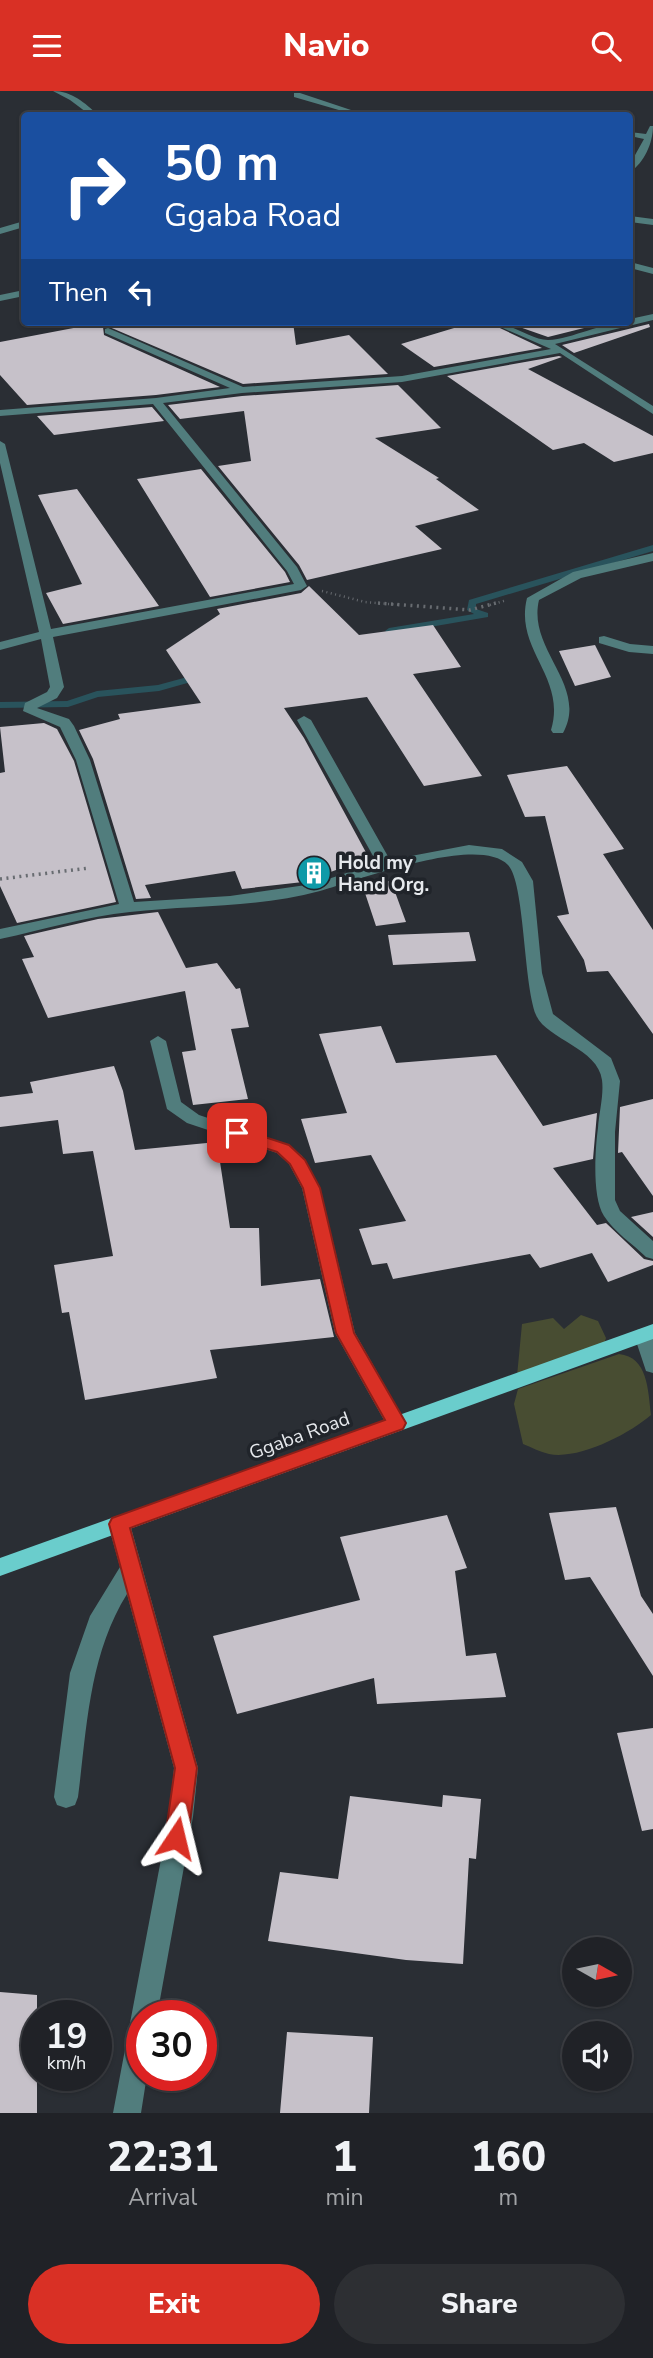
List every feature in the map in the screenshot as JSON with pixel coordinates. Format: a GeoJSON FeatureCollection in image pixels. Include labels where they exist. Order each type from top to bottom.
{"type":"FeatureCollection","features":[{"type":"Feature","properties":{"kind":"main road","name":"Ggaba Road"},"geometry":{"type":"LineString","coordinates":[[0,1567],[648,1333]]}},
{"type":"Feature","properties":{"kind":"street"},"geometry":{"type":"LineString","coordinates":[[57,91],[73,98],[90,112]]}},
{"type":"Feature","properties":{"kind":"street"},"geometry":{"type":"LineString","coordinates":[[297,95],[352,112]]}},
{"type":"Feature","properties":{"kind":"street"},"geometry":{"type":"LineString","coordinates":[[633,134],[651,132],[633,166]]}},
{"type":"Feature","properties":{"kind":"street"},"geometry":{"type":"LineString","coordinates":[[642,153],[653,154]]}},
{"type":"Feature","properties":{"kind":"street"},"geometry":{"type":"LineString","coordinates":[[633,219],[653,222]]}},
{"type":"Feature","properties":{"kind":"street"},"geometry":{"type":"LineString","coordinates":[[0,231],[21,225]]}},
{"type":"Feature","properties":{"kind":"street"},"geometry":{"type":"LineString","coordinates":[[633,266],[653,271]]}},
{"type":"Feature","properties":{"kind":"street"},"geometry":{"type":"LineString","coordinates":[[0,298],[21,294]]}},
{"type":"Feature","properties":{"kind":"street"},"geometry":{"type":"LineString","coordinates":[[633,321],[653,317]]}},
{"type":"Feature","properties":{"kind":"street"},"geometry":{"type":"LineString","coordinates":[[503,326],[562,350],[653,411]]}},
{"type":"Feature","properties":{"kind":"street"},"geometry":{"type":"LineString","coordinates":[[546,344],[614,326]]}},
{"type":"Feature","properties":{"kind":"street"},"geometry":{"type":"LineString","coordinates":[[108,331],[242,390]]}},
{"type":"Feature","properties":{"kind":"street"},"geometry":{"type":"LineString","coordinates":[[0,413],[156,401],[242,390],[402,379],[562,350]]}},
{"type":"Feature","properties":{"kind":"street"},"geometry":{"type":"LineString","coordinates":[[0,646],[46,634],[301,586],[293,570],[156,401]]}},
{"type":"Feature","properties":{"kind":"street"},"geometry":{"type":"LineString","coordinates":[[0,444],[6,488],[46,634],[57,691],[30,706],[30,711],[64,722],[67,726],[83,760],[128,907]]}},
{"type":"Feature","properties":{"kind":"street"},"geometry":{"type":"LineString","coordinates":[[558,730],[565,717],[564,698],[528,617],[533,598],[577,575],[653,557]]}},
{"type":"Feature","properties":{"kind":"street"},"geometry":{"type":"LineString","coordinates":[[604,639],[614,645],[653,650]]}},
{"type":"Feature","properties":{"kind":"street"},"geometry":{"type":"LineString","coordinates":[[304,720],[386,865]]}},
{"type":"Feature","properties":{"kind":"street"},"geometry":{"type":"LineString","coordinates":[[0,934],[128,907],[230,901],[315,888],[386,865],[485,849],[514,862],[521,870],[530,918],[534,973],[542,1009],[555,1024],[605,1062],[611,1081],[606,1132],[606,1200],[612,1214],[653,1252]]}},
{"type":"Feature","properties":{"kind":"street"},"geometry":{"type":"LineString","coordinates":[[158,1041],[173,1105],[193,1119],[283,1149],[296,1160],[312,1188],[345,1333],[396,1423]]}},
{"type":"Feature","properties":{"kind":"street"},"geometry":{"type":"LineString","coordinates":[[648,1333],[653,1366]]}},
{"type":"Feature","properties":{"kind":"street"},"geometry":{"type":"LineString","coordinates":[[119,1524],[186,1768],[181,1817],[147,2000]]}},
{"type":"Feature","properties":{"kind":"street"},"geometry":{"type":"LineString","coordinates":[[66,1797],[82,1673],[100,1616],[130,1570]]}},
{"type":"Feature","properties":{"kind":"street"},"geometry":{"type":"LineString","coordinates":[[127,2113],[131,2091]]}},
{"type":"Feature","properties":{"kind":"path"},"geometry":{"type":"LineString","coordinates":[[301,586],[365,602],[470,610],[542,591]]}},
{"type":"Feature","properties":{"kind":"path"},"geometry":{"type":"LineString","coordinates":[[0,879],[83,869]]}},
{"type":"Feature","properties":{"kind":"green space"},"geometry":{"type":"Polygon","coordinates":[[[581,1315],[598,1321],[606,1338],[604,1344],[517,1376],[522,1324],[553,1318],[564,1329],[581,1315]]]}},
{"type":"Feature","properties":{"kind":"green space"},"geometry":{"type":"Polygon","coordinates":[[[619,1354],[629,1356],[641,1368],[645,1376],[651,1415],[603,1444],[574,1453],[549,1454],[523,1444],[514,1404],[518,1389],[619,1354]]]}},
{"type":"Feature","properties":{"kind":"building"},"geometry":{"type":"Polygon","coordinates":[[[649,324],[650,327],[574,353],[562,345],[649,324]]]}},
{"type":"Feature","properties":{"kind":"building"},"geometry":{"type":"Polygon","coordinates":[[[84,326],[107,326],[103,327],[104,335],[220,387],[27,405],[0,375],[0,342],[84,326]]]}},
{"type":"Feature","properties":{"kind":"building"},"geometry":{"type":"Polygon","coordinates":[[[107,326],[294,326],[296,345],[349,335],[388,374],[243,384],[107,326]]]}},
{"type":"Feature","properties":{"kind":"building"},"geometry":{"type":"Polygon","coordinates":[[[461,326],[495,326],[542,348],[434,367],[401,344],[461,326]]]}},
{"type":"Feature","properties":{"kind":"building"},"geometry":{"type":"Polygon","coordinates":[[[516,326],[592,326],[548,337],[516,326]]]}},
{"type":"Feature","properties":{"kind":"building"},"geometry":{"type":"Polygon","coordinates":[[[562,357],[528,369],[653,436],[653,453],[614,462],[584,443],[553,450],[447,376],[562,357]]]}},
{"type":"Feature","properties":{"kind":"building"},"geometry":{"type":"Polygon","coordinates":[[[398,385],[441,428],[375,438],[439,478],[436,479],[479,510],[415,526],[442,549],[307,580],[299,565],[218,466],[251,461],[244,411],[180,419],[168,405],[242,396],[398,385]]]}},
{"type":"Feature","properties":{"kind":"building"},"geometry":{"type":"Polygon","coordinates":[[[152,407],[164,421],[54,435],[37,416],[152,407]]]}},
{"type":"Feature","properties":{"kind":"building"},"geometry":{"type":"Polygon","coordinates":[[[201,469],[285,572],[290,582],[210,597],[137,479],[201,469]]]}},
{"type":"Feature","properties":{"kind":"building"},"geometry":{"type":"Polygon","coordinates":[[[77,489],[159,606],[63,624],[46,593],[82,584],[38,495],[77,489]]]}},
{"type":"Feature","properties":{"kind":"building"},"geometry":{"type":"Polygon","coordinates":[[[309,586],[359,635],[433,625],[461,667],[413,674],[482,776],[424,786],[367,697],[284,708],[304,738],[369,858],[303,882],[242,889],[235,871],[145,885],[151,898],[136,899],[93,759],[79,730],[120,719],[118,714],[201,703],[166,650],[220,614],[217,609],[301,593],[309,586]]]}},
{"type":"Feature","properties":{"kind":"building"},"geometry":{"type":"Polygon","coordinates":[[[595,645],[611,677],[575,686],[559,651],[595,645]]]}},
{"type":"Feature","properties":{"kind":"building"},"geometry":{"type":"Polygon","coordinates":[[[44,723],[57,729],[74,761],[116,902],[17,923],[0,886],[0,773],[5,772],[0,727],[44,723]]]}},
{"type":"Feature","properties":{"kind":"building"},"geometry":{"type":"Polygon","coordinates":[[[567,766],[624,849],[603,854],[653,930],[653,1034],[608,971],[587,972],[584,960],[557,916],[569,914],[545,816],[525,817],[507,775],[567,766]]]}},
{"type":"Feature","properties":{"kind":"building"},"geometry":{"type":"Polygon","coordinates":[[[391,881],[406,922],[376,926],[362,884],[391,881]]]}},
{"type":"Feature","properties":{"kind":"building"},"geometry":{"type":"Polygon","coordinates":[[[158,912],[186,968],[217,963],[236,989],[240,988],[249,1027],[231,1029],[248,1099],[193,1105],[182,1052],[196,1050],[185,991],[48,1018],[22,959],[34,957],[24,936],[98,919],[158,912]]]}},
{"type":"Feature","properties":{"kind":"building"},"geometry":{"type":"Polygon","coordinates":[[[469,932],[476,961],[393,965],[388,935],[469,932]]]}},
{"type":"Feature","properties":{"kind":"building"},"geometry":{"type":"Polygon","coordinates":[[[381,1026],[396,1063],[496,1055],[543,1126],[597,1113],[593,1159],[553,1168],[597,1225],[606,1223],[644,1259],[653,1261],[653,1265],[608,1282],[592,1253],[540,1268],[530,1254],[393,1279],[387,1263],[372,1265],[359,1229],[406,1221],[371,1155],[315,1163],[301,1119],[347,1113],[319,1034],[381,1026]]]}},
{"type":"Feature","properties":{"kind":"building"},"geometry":{"type":"Polygon","coordinates":[[[114,1066],[123,1091],[135,1150],[217,1142],[230,1228],[259,1228],[261,1286],[320,1279],[334,1337],[210,1350],[217,1378],[85,1400],[69,1312],[62,1313],[54,1265],[113,1256],[93,1151],[63,1154],[58,1120],[0,1127],[0,1097],[33,1093],[30,1082],[114,1066]]]}},
{"type":"Feature","properties":{"kind":"building"},"geometry":{"type":"Polygon","coordinates":[[[653,1099],[653,1196],[622,1152],[618,1153],[620,1107],[653,1099]]]}},
{"type":"Feature","properties":{"kind":"building"},"geometry":{"type":"Polygon","coordinates":[[[653,1212],[653,1237],[631,1217],[653,1212]]]}},
{"type":"Feature","properties":{"kind":"building"},"geometry":{"type":"Polygon","coordinates":[[[616,1507],[641,1596],[653,1614],[653,1676],[590,1577],[565,1580],[549,1513],[616,1507]]]}},
{"type":"Feature","properties":{"kind":"building"},"geometry":{"type":"Polygon","coordinates":[[[447,1515],[467,1568],[455,1571],[466,1656],[496,1653],[506,1697],[377,1704],[374,1678],[237,1714],[213,1636],[360,1600],[340,1537],[447,1515]]]}},
{"type":"Feature","properties":{"kind":"building"},"geometry":{"type":"Polygon","coordinates":[[[653,1728],[653,1829],[642,1831],[617,1733],[653,1728]]]}},
{"type":"Feature","properties":{"kind":"building"},"geometry":{"type":"Polygon","coordinates":[[[443,1795],[481,1799],[476,1859],[469,1858],[463,1964],[406,1960],[268,1941],[280,1872],[338,1879],[350,1796],[442,1807],[443,1795]]]}},
{"type":"Feature","properties":{"kind":"building"},"geometry":{"type":"Polygon","coordinates":[[[0,1992],[37,1995],[37,2000],[21,2000],[21,2091],[37,2091],[37,2113],[0,2113],[0,1992]]]}},
{"type":"Feature","properties":{"kind":"building"},"geometry":{"type":"Polygon","coordinates":[[[287,2032],[373,2037],[369,2113],[280,2113],[287,2032]]]}},
{"type":"Feature","properties":{"kind":"waterway"},"geometry":{"type":"LineString","coordinates":[[484,615],[471,610],[472,602],[653,548]]}},
{"type":"Feature","properties":{"kind":"waterway"},"geometry":{"type":"LineString","coordinates":[[389,631],[485,615]]}},
{"type":"Feature","properties":{"kind":"waterway"},"geometry":{"type":"LineString","coordinates":[[0,705],[68,704],[97,694],[159,688],[202,676]]}},
{"type":"Feature","properties":{"kind":"place","name":"Hold my Hand Org."},"geometry":{"type":"Point","coordinates":[314,873]}},
{"type":"Feature","properties":{"kind":"route"},"geometry":{"type":"LineString","coordinates":[[176,1838],[186,1768],[119,1524],[396,1423],[345,1333],[312,1188],[296,1160],[283,1149],[237,1133]]}}]}
